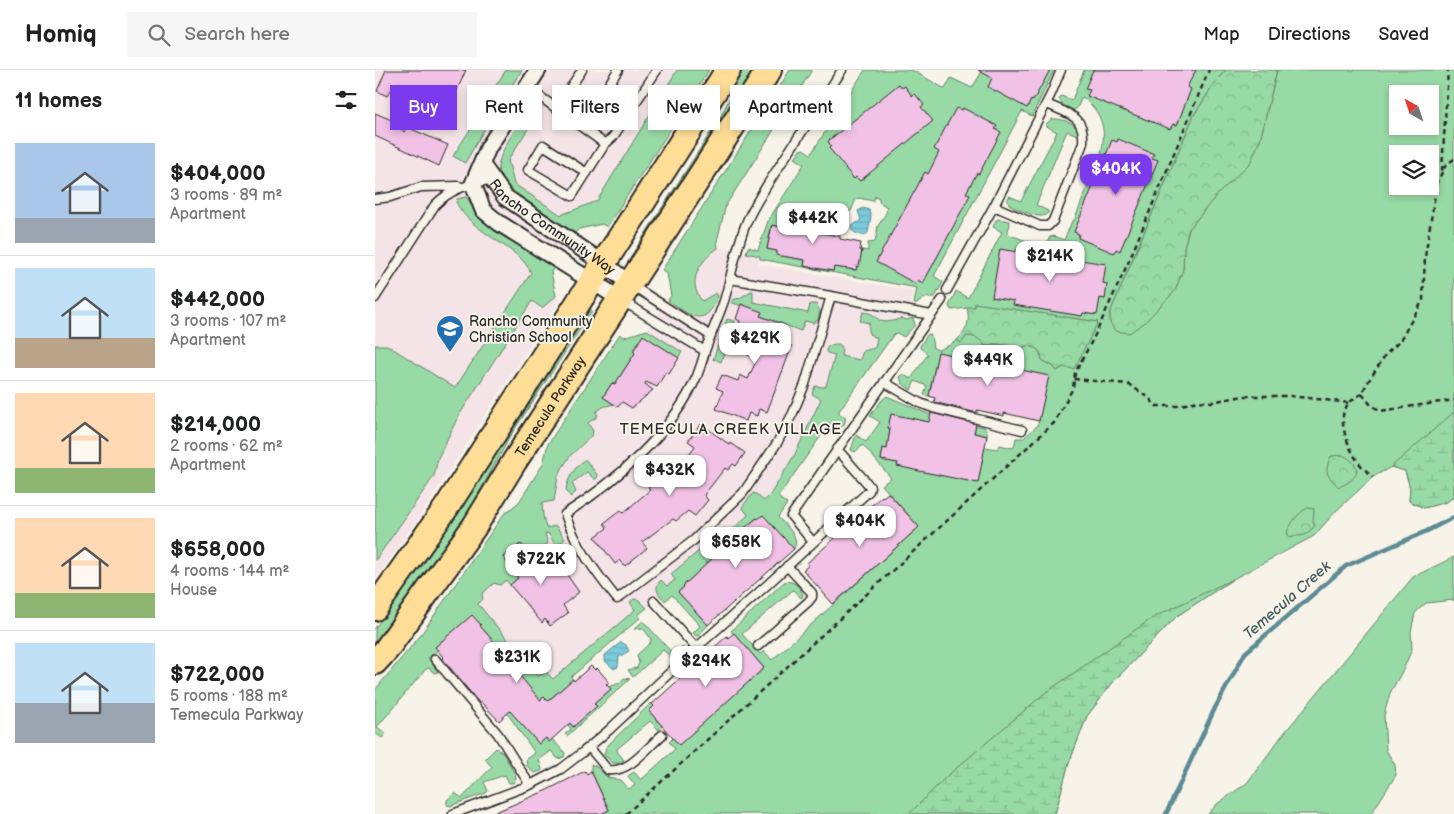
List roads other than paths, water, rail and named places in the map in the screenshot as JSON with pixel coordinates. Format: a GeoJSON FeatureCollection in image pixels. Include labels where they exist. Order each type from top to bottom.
{"type":"FeatureCollection","features":[{"type":"Feature","properties":{"kind":"main road"},"geometry":{"type":"LineString","coordinates":[[375,608],[446,508],[728,70]]}},
{"type":"Feature","properties":{"kind":"main road","name":"Temecula Parkway"},"geometry":{"type":"LineString","coordinates":[[375,662],[386,650],[474,527],[514,462],[769,70]]}},
{"type":"Feature","properties":{"kind":"street","name":"Rancho Community Way"},"geometry":{"type":"LineString","coordinates":[[529,85],[539,70]]}},
{"type":"Feature","properties":{"kind":"street","name":"Rancho Community Way"},"geometry":{"type":"LineString","coordinates":[[500,130],[488,148],[482,164],[468,185],[483,210],[499,223],[597,272],[625,291]]}},
{"type":"Feature","properties":{"kind":"street","name":"Rancho Community Way"},"geometry":{"type":"LineString","coordinates":[[482,164],[505,197],[597,272],[625,291]]}},
{"type":"Feature","properties":{"kind":"lane"},"geometry":{"type":"LineString","coordinates":[[572,85],[582,70]]}},
{"type":"Feature","properties":{"kind":"lane"},"geometry":{"type":"LineString","coordinates":[[609,85],[618,70]]}},
{"type":"Feature","properties":{"kind":"lane"},"geometry":{"type":"LineString","coordinates":[[587,172],[543,145],[528,170],[571,196],[657,70]]}},
{"type":"Feature","properties":{"kind":"lane"},"geometry":{"type":"LineString","coordinates":[[831,296],[805,384],[793,413],[777,444],[743,493],[694,540],[617,599],[598,575],[578,544],[565,514],[615,478],[649,445],[684,400],[696,377],[711,336],[724,299],[740,239],[755,204],[842,70]]}},
{"type":"Feature","properties":{"kind":"lane"},"geometry":{"type":"LineString","coordinates":[[947,290],[994,206],[1047,104],[1061,70]]}},
{"type":"Feature","properties":{"kind":"lane"},"geometry":{"type":"LineString","coordinates":[[994,206],[1040,226],[1048,226],[1053,220],[1083,143],[1084,134],[1083,126],[1077,119],[1047,104]]}},
{"type":"Feature","properties":{"kind":"lane"},"geometry":{"type":"LineString","coordinates":[[586,130],[605,144]]}},
{"type":"Feature","properties":{"kind":"lane"},"geometry":{"type":"LineString","coordinates":[[375,298],[435,205],[445,195],[468,185],[492,179]]}},
{"type":"Feature","properties":{"kind":"lane"},"geometry":{"type":"LineString","coordinates":[[375,199],[390,197],[421,187],[468,185]]}},
{"type":"Feature","properties":{"kind":"lane"},"geometry":{"type":"LineString","coordinates":[[729,279],[931,315]]}},
{"type":"Feature","properties":{"kind":"lane"},"geometry":{"type":"LineString","coordinates":[[625,291],[711,336]]}},
{"type":"Feature","properties":{"kind":"lane"},"geometry":{"type":"LineString","coordinates":[[625,291],[705,351]]}},
{"type":"Feature","properties":{"kind":"lane"},"geometry":{"type":"LineString","coordinates":[[813,542],[791,516],[942,300]]}},
{"type":"Feature","properties":{"kind":"lane"},"geometry":{"type":"LineString","coordinates":[[884,382],[933,408],[1022,430]]}},
{"type":"Feature","properties":{"kind":"lane"},"geometry":{"type":"LineString","coordinates":[[453,814],[530,785],[561,769],[609,730],[695,648],[869,491],[870,488],[837,449]]}},
{"type":"Feature","properties":{"kind":"lane"},"geometry":{"type":"LineString","coordinates":[[758,646],[812,597],[812,593],[787,566]]}},
{"type":"Feature","properties":{"kind":"lane"},"geometry":{"type":"LineString","coordinates":[[654,601],[695,648]]}},
{"type":"Feature","properties":{"kind":"lane"},"geometry":{"type":"LineString","coordinates":[[435,659],[498,734],[530,785]]}},
{"type":"Feature","properties":{"kind":"lane"},"geometry":{"type":"LineString","coordinates":[[589,747],[608,770],[614,771],[627,766],[661,735]]}},
{"type":"Feature","properties":{"kind":"water"},"geometry":{"type":"Polygon","coordinates":[[[863,208],[869,210],[871,216],[868,233],[861,235],[851,229],[852,226],[861,220],[858,211],[863,208]]]}},
{"type":"Feature","properties":{"kind":"water"},"geometry":{"type":"Polygon","coordinates":[[[621,642],[626,645],[629,651],[619,657],[618,667],[614,669],[605,661],[605,655],[621,642]]]}},
{"type":"Feature","properties":{"kind":"waterway","name":"Temecula Creek"},"geometry":{"type":"LineString","coordinates":[[1166,814],[1215,708],[1245,653],[1346,566],[1427,531],[1454,517]]}},
{"type":"Feature","properties":{"kind":"place","name":"Rancho Community Christian School"},"geometry":{"type":"Point","coordinates":[450,353]}},
{"type":"Feature","properties":{"kind":"district","name":"TEMECULA CREEK VILLAGE"},"geometry":{"type":"Point","coordinates":[731,429]}}]}
